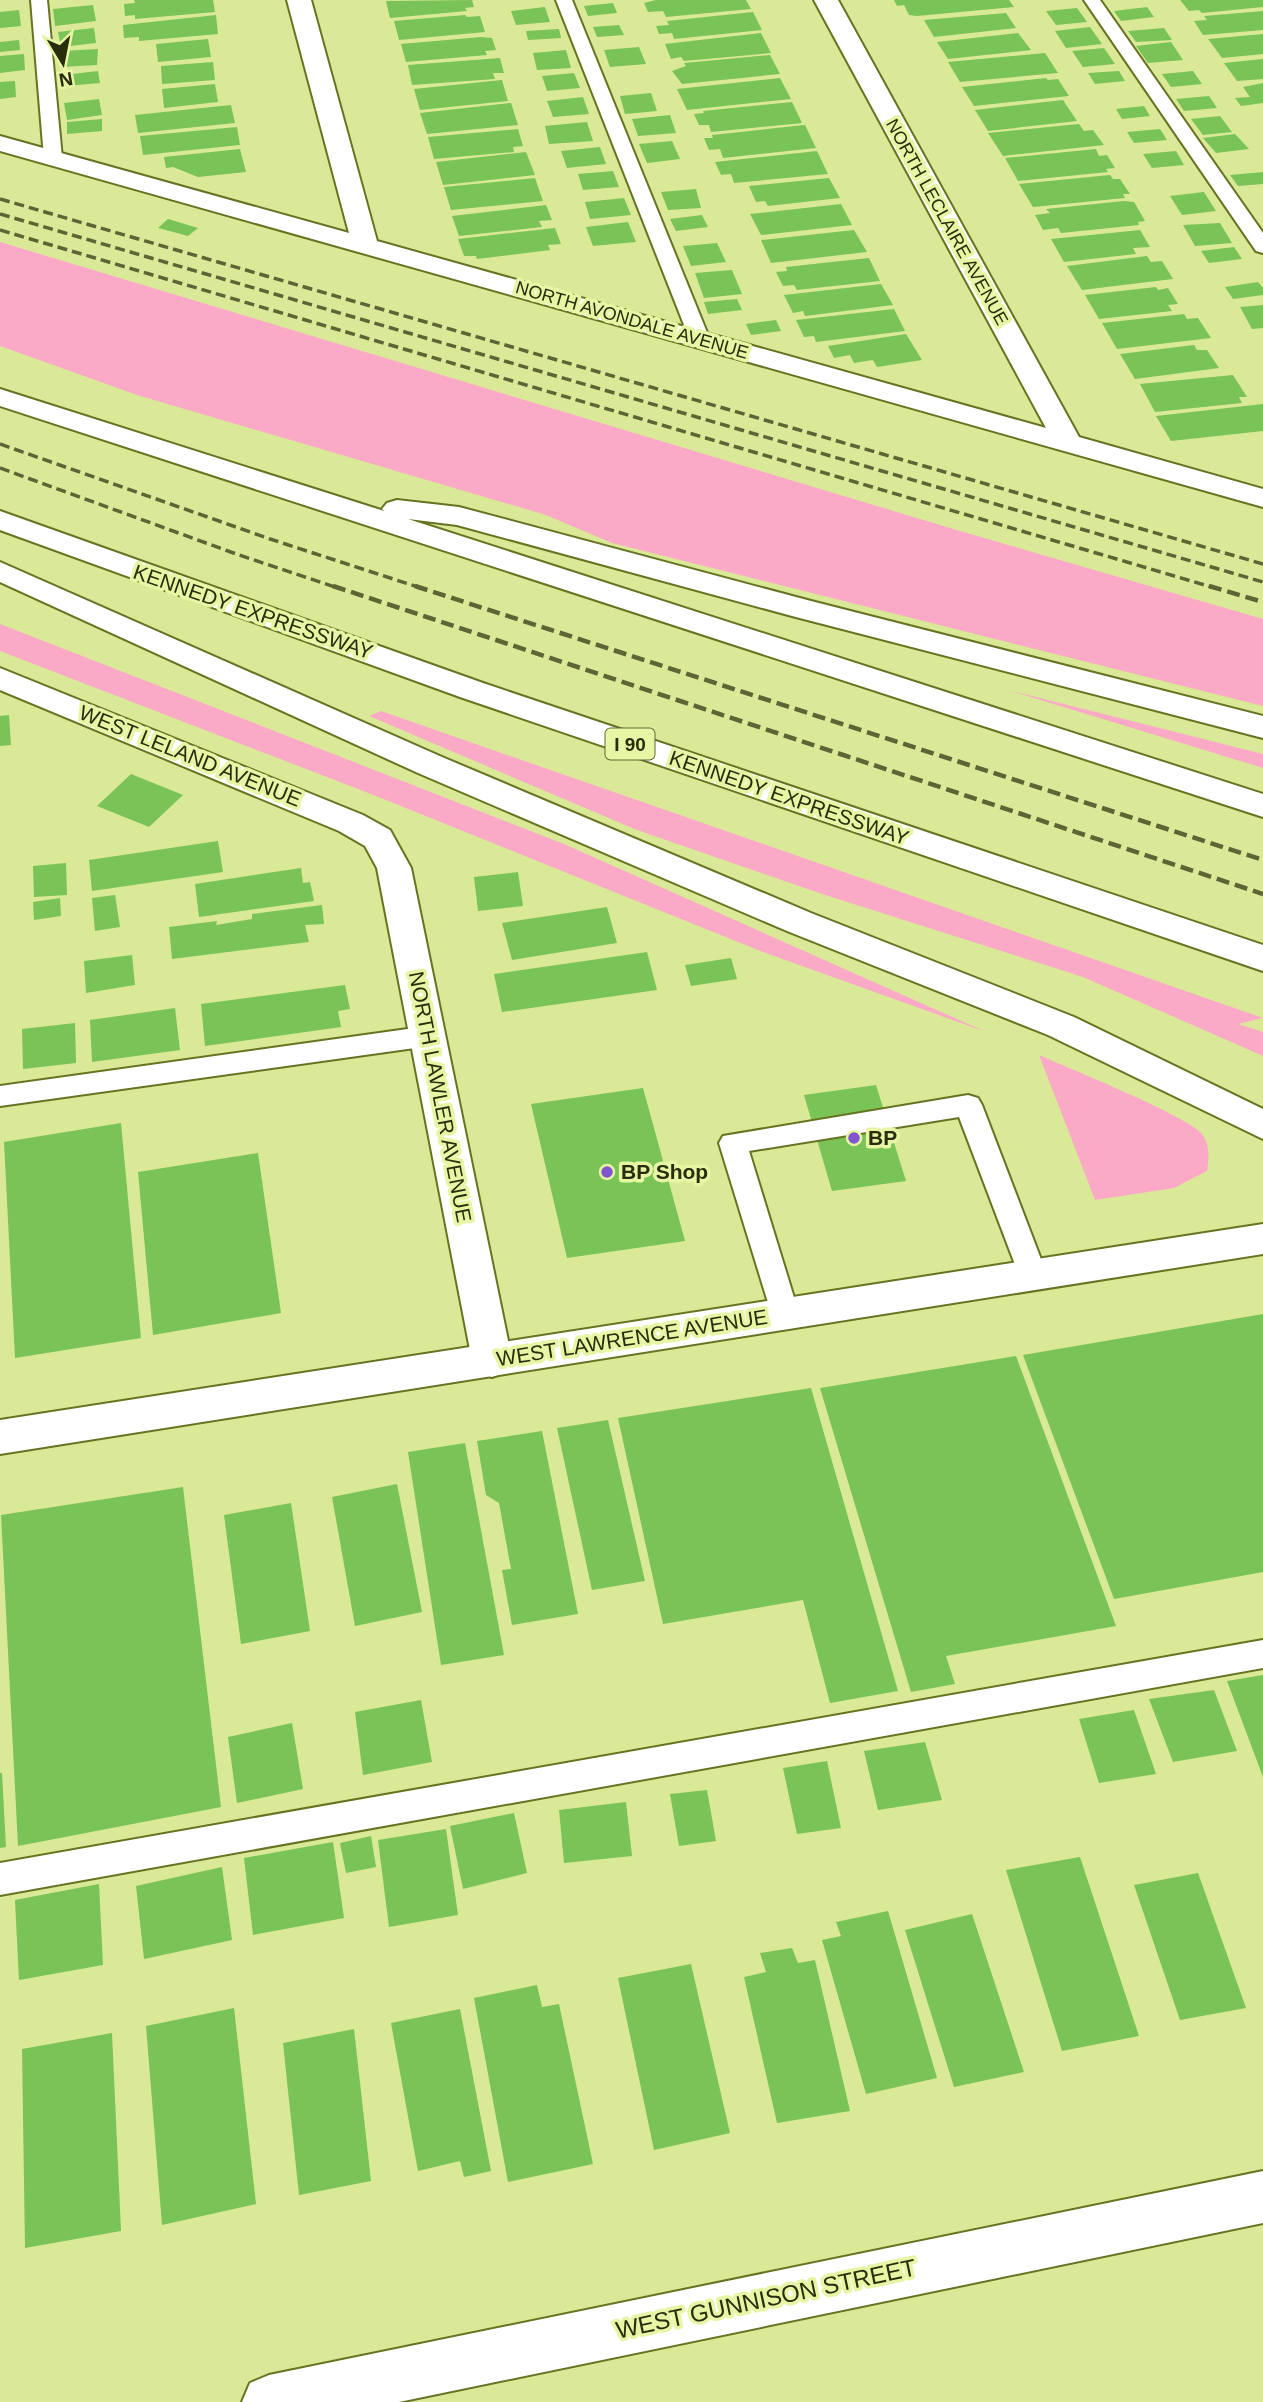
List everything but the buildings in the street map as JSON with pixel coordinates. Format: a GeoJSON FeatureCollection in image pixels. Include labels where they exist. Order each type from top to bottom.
{"type":"FeatureCollection","features":[{"type":"Feature","properties":{"kind":"main road"},"geometry":{"type":"LineString","coordinates":[[299,0],[365,245]]}},
{"type":"Feature","properties":{"kind":"main road","name":"NORTH LECLAIRE AVENUE"},"geometry":{"type":"LineString","coordinates":[[827,0],[1068,443]]}},
{"type":"Feature","properties":{"kind":"main road","name":"NORTH AVONDALE AVENUE"},"geometry":{"type":"LineString","coordinates":[[0,143],[1263,498]]}},
{"type":"Feature","properties":{"kind":"main road"},"geometry":{"type":"LineString","coordinates":[[0,397],[1263,806]]}},
{"type":"Feature","properties":{"kind":"main road"},"geometry":{"type":"LineString","coordinates":[[316,500],[459,516],[803,610],[1263,727]]}},
{"type":"Feature","properties":{"kind":"main road","name":"KENNEDY EXPRESSWAY"},"geometry":{"type":"LineString","coordinates":[[0,520],[131,570],[610,737],[1263,958]]}},
{"type":"Feature","properties":{"kind":"main road"},"geometry":{"type":"LineString","coordinates":[[0,571],[430,765],[799,922],[1061,1026],[1263,1125]]}},
{"type":"Feature","properties":{"kind":"main road","name":"WEST LELAND AVENUE"},"geometry":{"type":"LineString","coordinates":[[0,678],[351,823],[378,838]]}},
{"type":"Feature","properties":{"kind":"main road","name":"NORTH LAWLER AVENUE"},"geometry":{"type":"LineString","coordinates":[[378,838],[394,868],[492,1360]]}},
{"type":"Feature","properties":{"kind":"main road","name":"WEST LAWRENCE AVENUE"},"geometry":{"type":"LineString","coordinates":[[0,1437],[1263,1239]]}},
{"type":"Feature","properties":{"kind":"main road","name":"WEST GUNNISON STREET"},"geometry":{"type":"LineString","coordinates":[[269,2402],[1263,2197]]}},
{"type":"Feature","properties":{"kind":"lane"},"geometry":{"type":"LineString","coordinates":[[39,0],[53,158]]}},
{"type":"Feature","properties":{"kind":"lane"},"geometry":{"type":"LineString","coordinates":[[564,0],[700,340]]}},
{"type":"Feature","properties":{"kind":"lane"},"geometry":{"type":"LineString","coordinates":[[1092,0],[1263,247]]}},
{"type":"Feature","properties":{"kind":"lane"},"geometry":{"type":"LineString","coordinates":[[0,1096],[429,1036]]}},
{"type":"Feature","properties":{"kind":"lane"},"geometry":{"type":"LineString","coordinates":[[785,1314],[733,1143],[968,1105],[1033,1275]]}},
{"type":"Feature","properties":{"kind":"lane"},"geometry":{"type":"LineString","coordinates":[[0,1879],[1263,1654]]}},
{"type":"Feature","properties":{"kind":"shaded area"},"geometry":{"type":"Polygon","coordinates":[[[0,242],[960,531],[1263,619],[1263,706],[612,543],[546,515],[137,395],[0,346],[0,242]]]}},
{"type":"Feature","properties":{"kind":"shaded area"},"geometry":{"type":"Polygon","coordinates":[[[0,624],[564,844],[986,1032],[763,952],[371,794],[0,651],[0,624]]]}},
{"type":"Feature","properties":{"kind":"shaded area"},"geometry":{"type":"Polygon","coordinates":[[[1008,690],[1263,754],[1263,768],[1008,690]]]}},
{"type":"Feature","properties":{"kind":"shaded area"},"geometry":{"type":"Polygon","coordinates":[[[381,711],[1263,1018],[1238,1024],[1263,1032],[1263,1056],[1083,977],[822,894],[637,830],[369,716],[381,711]]]}},
{"type":"Feature","properties":{"kind":"shaded area"},"geometry":{"type":"Polygon","coordinates":[[[1039,1055],[1152,1105],[1192,1126],[1202,1134],[1208,1147],[1207,1171],[1174,1188],[1095,1200],[1039,1055]]]}},
{"type":"Feature","properties":{"kind":"railway"},"geometry":{"type":"LineString","coordinates":[[0,199],[1263,564]]}},
{"type":"Feature","properties":{"kind":"railway"},"geometry":{"type":"LineString","coordinates":[[0,214],[1263,582]]}},
{"type":"Feature","properties":{"kind":"railway"},"geometry":{"type":"LineString","coordinates":[[0,230],[1215,588]]}},
{"type":"Feature","properties":{"kind":"railway"},"geometry":{"type":"LineString","coordinates":[[0,444],[270,539],[421,588]]}},
{"type":"Feature","properties":{"kind":"railway"},"geometry":{"type":"LineString","coordinates":[[0,468],[338,588]]}},
{"type":"Feature","properties":{"kind":"railway"},"geometry":{"type":"LineString","coordinates":[[333,586],[1263,894]]}},
{"type":"Feature","properties":{"kind":"railway"},"geometry":{"type":"LineString","coordinates":[[415,586],[1263,860]]}},
{"type":"Feature","properties":{"kind":"railway"},"geometry":{"type":"LineString","coordinates":[[1209,586],[1263,602]]}},
{"type":"Feature","properties":{"kind":"place","name":"BP"},"geometry":{"type":"Point","coordinates":[854,1138]}},
{"type":"Feature","properties":{"kind":"place","name":"BP Shop"},"geometry":{"type":"Point","coordinates":[607,1172]}}]}
